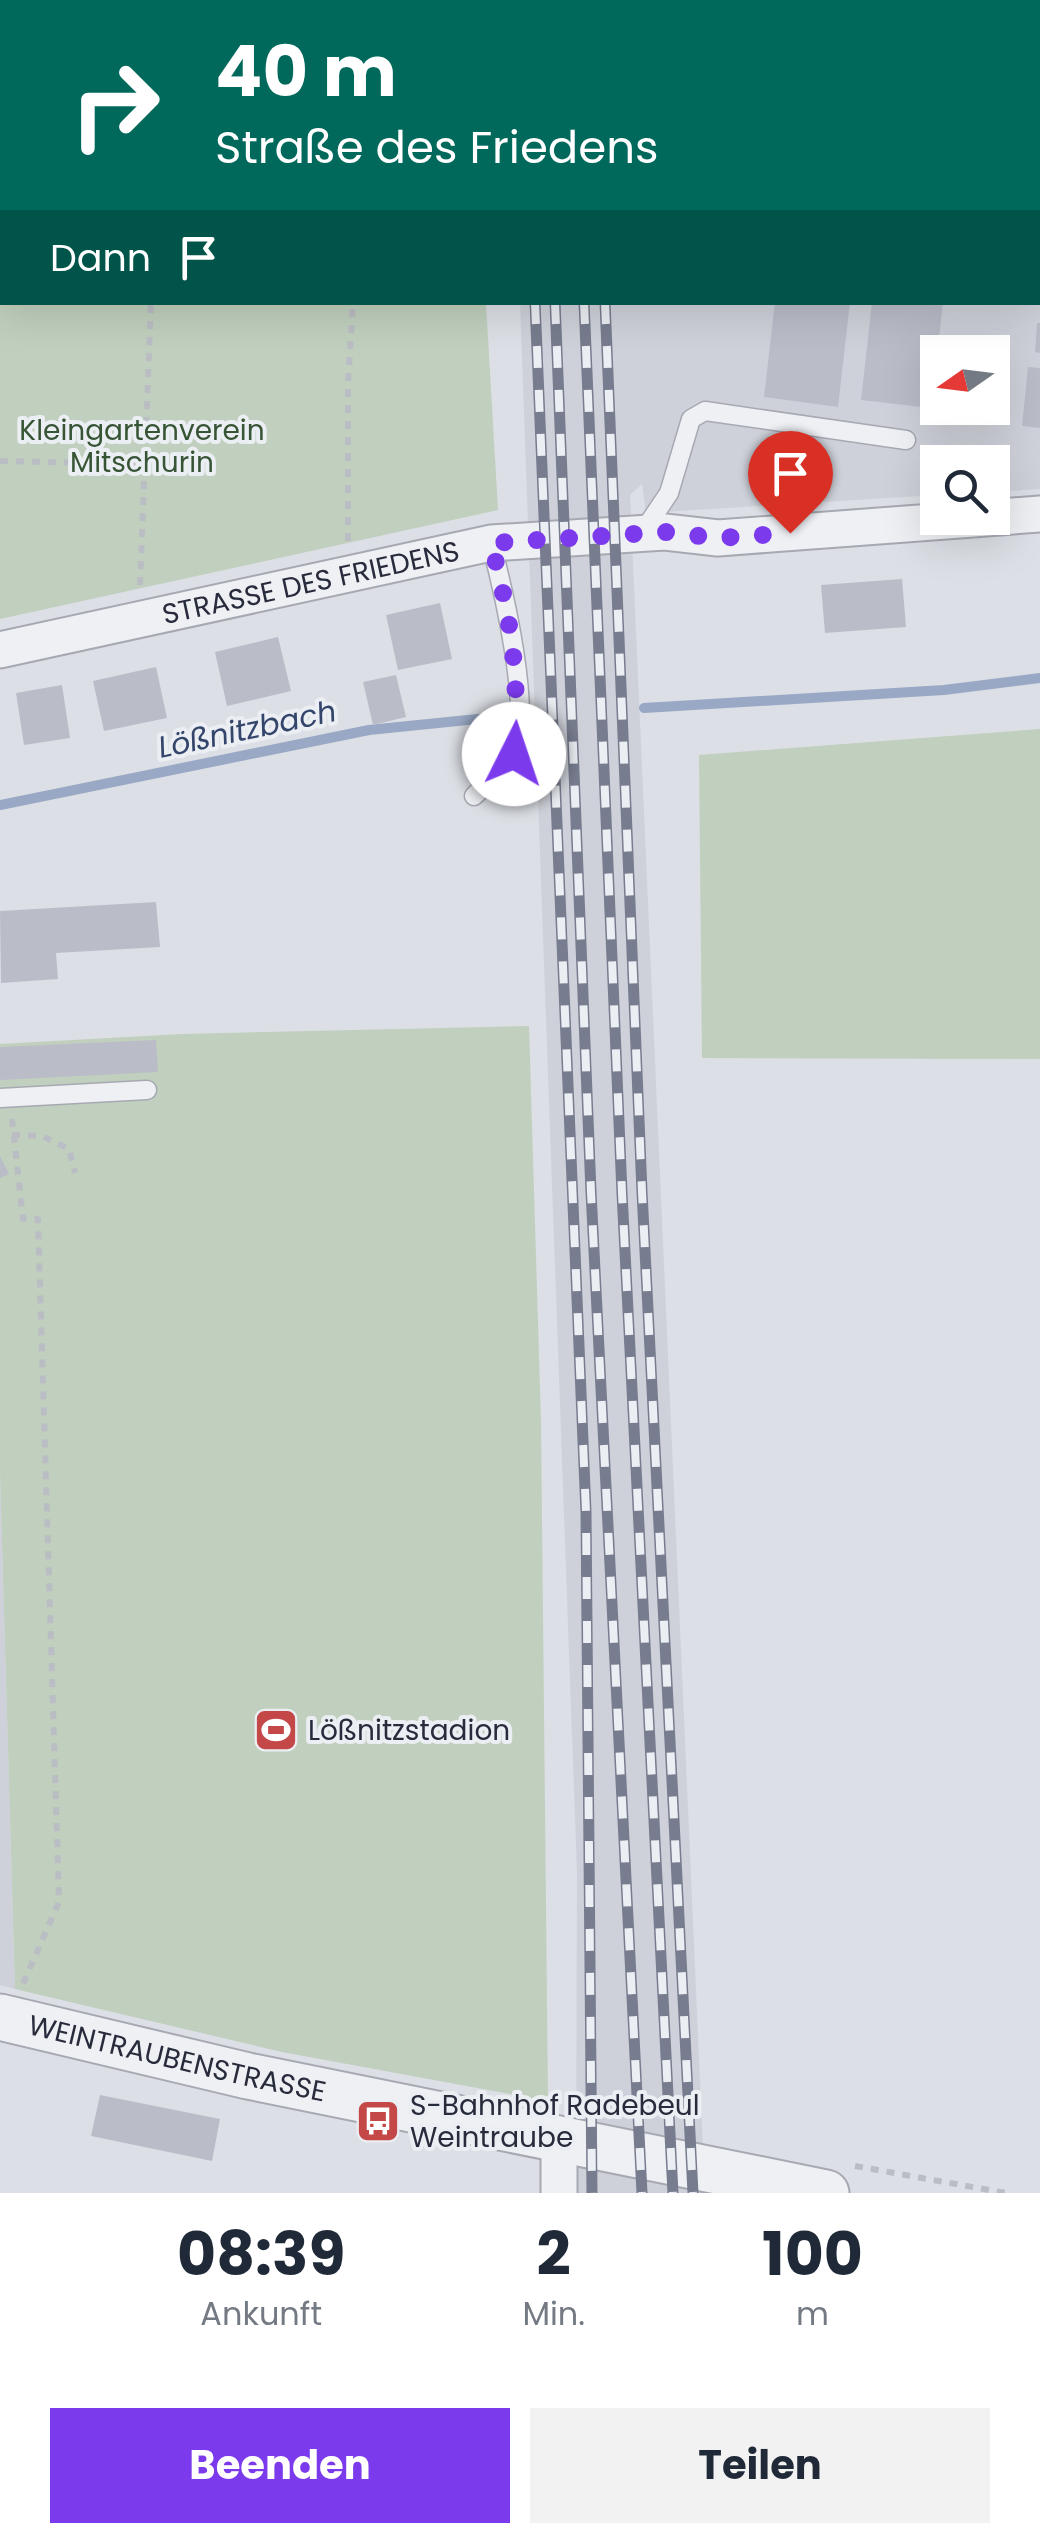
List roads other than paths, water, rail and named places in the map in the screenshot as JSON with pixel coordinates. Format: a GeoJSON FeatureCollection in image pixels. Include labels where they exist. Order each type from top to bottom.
{"type":"FeatureCollection","features":[{"type":"Feature","properties":{"kind":"street","name":"STRASSE DES FRIEDENS"},"geometry":{"type":"LineString","coordinates":[[0,650],[491,543],[642,533],[718,538],[1040,514]]}},
{"type":"Feature","properties":{"kind":"street","name":"WEINTRAUBENSTRASSE"},"geometry":{"type":"LineString","coordinates":[[0,2018],[248,2076],[559,2138],[762,2187],[836,2179]]}},
{"type":"Feature","properties":{"kind":"street"},"geometry":{"type":"LineString","coordinates":[[559,2138],[559,2193]]}},
{"type":"Feature","properties":{"kind":"lane"},"geometry":{"type":"LineString","coordinates":[[642,533],[669,493],[691,419],[705,411],[906,440]]}},
{"type":"Feature","properties":{"kind":"lane"},"geometry":{"type":"LineString","coordinates":[[474,796],[514,754],[519,688],[509,615],[491,543]]}},
{"type":"Feature","properties":{"kind":"lane"},"geometry":{"type":"LineString","coordinates":[[6,1098],[146,1090]]}},
{"type":"Feature","properties":{"kind":"waterway","name":"Lößnitzbach"},"geometry":{"type":"LineString","coordinates":[[644,708],[944,690],[1040,678]]}},
{"type":"Feature","properties":{"kind":"waterway","name":"Lößnitzbach"},"geometry":{"type":"LineString","coordinates":[[0,805],[369,730],[507,716]]}},
{"type":"Feature","properties":{"kind":"railway"},"geometry":{"type":"LineString","coordinates":[[535,305],[586,1512],[592,2193]]}},
{"type":"Feature","properties":{"kind":"railway"},"geometry":{"type":"LineString","coordinates":[[555,305],[591,1192],[642,2193]]}},
{"type":"Feature","properties":{"kind":"railway"},"geometry":{"type":"LineString","coordinates":[[584,305],[622,1193],[673,2193]]}},
{"type":"Feature","properties":{"kind":"railway"},"geometry":{"type":"LineString","coordinates":[[605,305],[642,1192],[693,2193]]}},
{"type":"Feature","properties":{"kind":"place","name":"Lößnitzstadion"},"geometry":{"type":"Point","coordinates":[276,1730]}},
{"type":"Feature","properties":{"kind":"place","name":"S-Bahnhof Radebeul Weintraube"},"geometry":{"type":"Point","coordinates":[378,2121]}},
{"type":"Feature","properties":{"kind":"park label","name":"Kleingartenverein Mitschurin"},"geometry":{"type":"Point","coordinates":[142,446]}}]}
